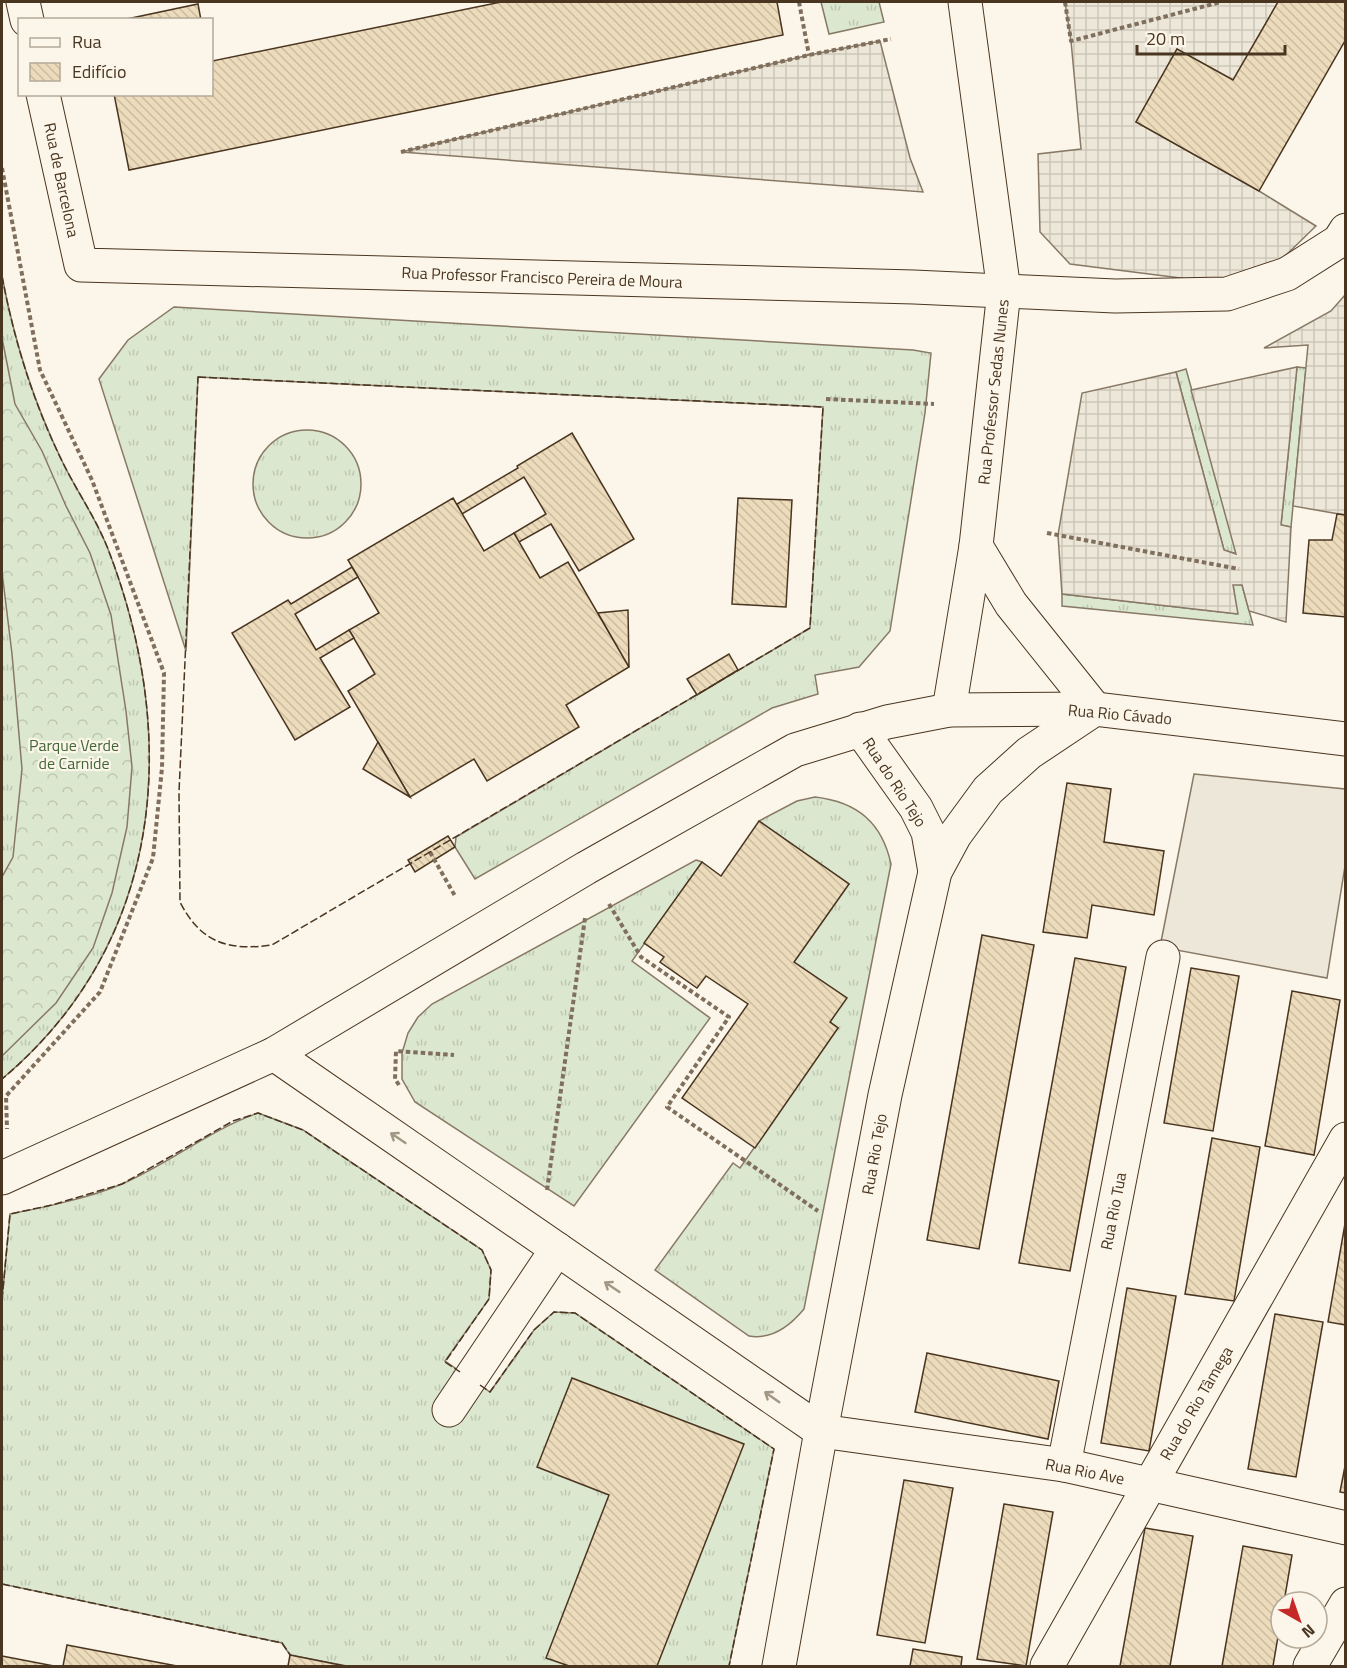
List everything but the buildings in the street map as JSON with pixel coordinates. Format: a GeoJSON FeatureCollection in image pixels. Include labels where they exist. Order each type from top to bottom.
{"type":"FeatureCollection","features":[{"type":"Feature","properties":{"kind":"street"},"geometry":{"type":"LineString","coordinates":[[22,2],[26,18]]}},
{"type":"Feature","properties":{"kind":"street","name":"Rua Professor Sedas Nunes"},"geometry":{"type":"LineString","coordinates":[[949,710],[976,546],[1004,291],[965,2]]}},
{"type":"Feature","properties":{"kind":"street","name":"Rua de Barcelona"},"geometry":{"type":"LineString","coordinates":[[43,96],[81,265]]}},
{"type":"Feature","properties":{"kind":"street","name":"Rua Professor Francisco Pereira de Moura"},"geometry":{"type":"LineString","coordinates":[[81,265],[914,287],[1115,296],[1227,294],[1287,274],[1339,241],[1346,230]]}},
{"type":"Feature","properties":{"kind":"street"},"geometry":{"type":"LineString","coordinates":[[976,546],[1011,604],[1095,709]]}},
{"type":"Feature","properties":{"kind":"street","name":"Rua Rio Cávado"},"geometry":{"type":"LineString","coordinates":[[4,1177],[274,1054],[795,750],[860,729],[949,710],[1095,709],[1346,739]]}},
{"type":"Feature","properties":{"kind":"street","name":"Rua Rio Tejo"},"geometry":{"type":"LineString","coordinates":[[779,1666],[820,1431],[885,1095],[935,872],[955,835],[988,790],[1029,753],[1095,709]]}},
{"type":"Feature","properties":{"kind":"street","name":"Rua do Rio Tejo"},"geometry":{"type":"LineString","coordinates":[[860,729],[916,808],[928,831],[935,872]]}},
{"type":"Feature","properties":{"kind":"street","name":"Rua Rio Tua"},"geometry":{"type":"LineString","coordinates":[[1064,1465],[1163,957]]}},
{"type":"Feature","properties":{"kind":"street"},"geometry":{"type":"LineString","coordinates":[[274,1054],[820,1431]]}},
{"type":"Feature","properties":{"kind":"street","name":"Rua do Rio Tâmega"},"geometry":{"type":"LineString","coordinates":[[1047,1666],[1346,1140]]}},
{"type":"Feature","properties":{"kind":"street"},"geometry":{"type":"LineString","coordinates":[[449,1410],[549,1244]]}},
{"type":"Feature","properties":{"kind":"street","name":"Rua Rio Ave"},"geometry":{"type":"LineString","coordinates":[[820,1431],[1064,1465],[1346,1528]]}},
{"type":"Feature","properties":{"kind":"street"},"geometry":{"type":"LineString","coordinates":[[1310,1666],[1346,1605]]}},
{"type":"Feature","properties":{"kind":"path"},"geometry":{"type":"LineString","coordinates":[[799,2],[809,55]]}},
{"type":"Feature","properties":{"kind":"path"},"geometry":{"type":"LineString","coordinates":[[1065,2],[1071,41],[1221,2]]}},
{"type":"Feature","properties":{"kind":"path"},"geometry":{"type":"LineString","coordinates":[[401,152],[809,55],[891,39]]}},
{"type":"Feature","properties":{"kind":"path"},"geometry":{"type":"LineString","coordinates":[[2,168],[40,370],[92,480],[164,673],[162,768],[153,858],[100,992],[2,1100]]}},
{"type":"Feature","properties":{"kind":"path"},"geometry":{"type":"LineString","coordinates":[[826,399],[934,404]]}},
{"type":"Feature","properties":{"kind":"path"},"geometry":{"type":"LineString","coordinates":[[1047,533],[1239,569]]}},
{"type":"Feature","properties":{"kind":"path"},"geometry":{"type":"LineString","coordinates":[[589,872],[641,957],[729,1017],[667,1107],[858,1239]]}},
{"type":"Feature","properties":{"kind":"path"},"geometry":{"type":"LineString","coordinates":[[549,1244],[589,872]]}},
{"type":"Feature","properties":{"kind":"path"},"geometry":{"type":"LineString","coordinates":[[400,1089],[395,1079],[396,1051],[454,1055]]}},
{"type":"Feature","properties":{"kind":"path"},"geometry":{"type":"LineString","coordinates":[[4,1177],[6,1096]]}},
{"type":"Feature","properties":{"kind":"green space"},"geometry":{"type":"Polygon","coordinates":[[[821,2],[879,2],[884,22],[829,34],[821,2]]]}},
{"type":"Feature","properties":{"kind":"green space","name":"Parque Verde de Carnide"},"geometry":{"type":"Polygon","coordinates":[[[2,276],[12,323],[33,393],[62,461],[108,549],[131,620],[145,692],[149,764],[143,834],[126,901],[97,965],[56,1025],[2,1079],[2,276]]]}},
{"type":"Feature","properties":{"kind":"green space"},"geometry":{"type":"Polygon","coordinates":[[[174,307],[913,350],[931,353],[925,413],[890,631],[859,667],[815,675],[818,694],[772,708],[475,879],[455,847],[456,837],[810,628],[823,407],[198,377],[186,651],[99,379],[128,340],[174,307]]]}},
{"type":"Feature","properties":{"kind":"green space","name":"Parque Verde de Carnide"},"geometry":{"type":"Polygon","coordinates":[[[2,338],[15,404],[42,451],[90,553],[111,615],[132,767],[127,827],[112,893],[93,948],[56,1003],[2,1056],[2,877],[13,857],[22,769],[2,572],[2,338]]]}},
{"type":"Feature","properties":{"kind":"green space"},"geometry":{"type":"Polygon","coordinates":[[[1297,367],[1306,368],[1291,527],[1281,525],[1297,367]]]}},
{"type":"Feature","properties":{"kind":"green space"},"geometry":{"type":"Polygon","coordinates":[[[1186,369],[1237,554],[1224,550],[1176,372],[1186,369]]]}},
{"type":"Feature","properties":{"kind":"green space"},"geometry":{"type":"Polygon","coordinates":[[[307,430],[328,434],[345,446],[357,463],[361,484],[357,505],[345,522],[328,534],[307,538],[286,534],[269,522],[257,505],[253,484],[257,463],[269,446],[286,434],[307,430]]]}},
{"type":"Feature","properties":{"kind":"green space"},"geometry":{"type":"Polygon","coordinates":[[[1233,584],[1242,585],[1253,625],[1062,606],[1062,594],[1237,614],[1233,584]]]}},
{"type":"Feature","properties":{"kind":"green space"},"geometry":{"type":"Polygon","coordinates":[[[815,797],[844,804],[866,817],[881,837],[891,864],[804,1309],[780,1330],[757,1337],[749,1336],[655,1270],[733,1163],[740,1168],[838,1028],[830,1022],[846,998],[794,962],[849,884],[759,821],[797,801],[815,797]]]}},
{"type":"Feature","properties":{"kind":"green space"},"geometry":{"type":"Polygon","coordinates":[[[696,860],[702,862],[632,961],[710,1018],[574,1206],[415,1102],[402,1079],[402,1053],[408,1033],[418,1017],[432,1004],[696,860]]]}},
{"type":"Feature","properties":{"kind":"green space"},"geometry":{"type":"Polygon","coordinates":[[[258,1113],[303,1130],[482,1250],[491,1270],[489,1299],[445,1361],[490,1392],[534,1330],[554,1312],[575,1313],[774,1449],[729,1666],[347,1666],[290,1655],[282,1643],[2,1584],[2,1300],[10,1214],[81,1198],[122,1184],[223,1128],[258,1113]]]}},
{"type":"Feature","properties":{"kind":"shaded area"},"geometry":{"type":"Polygon","coordinates":[[[1065,2],[1278,2],[1233,80],[1177,49],[1136,122],[1316,226],[1281,260],[1220,283],[1070,264],[1040,232],[1038,154],[1081,149],[1065,2]]]}},
{"type":"Feature","properties":{"kind":"shaded area"},"geometry":{"type":"Polygon","coordinates":[[[880,41],[910,158],[923,192],[401,152],[809,55],[880,41]]]}},
{"type":"Feature","properties":{"kind":"shaded area"},"geometry":{"type":"Polygon","coordinates":[[[1345,295],[1345,515],[1293,506],[1308,345],[1264,348],[1331,311],[1345,295]]]}},
{"type":"Feature","properties":{"kind":"shaded area"},"geometry":{"type":"Polygon","coordinates":[[[1297,367],[1281,525],[1291,527],[1286,622],[1249,611],[1242,585],[1233,585],[1238,614],[1062,594],[1058,535],[1082,393],[1176,372],[1224,550],[1236,554],[1191,390],[1297,367]]]}},
{"type":"Feature","properties":{"kind":"shaded area"},"geometry":{"type":"Polygon","coordinates":[[[1194,774],[1345,789],[1345,866],[1327,978],[1160,947],[1194,774]]]}},
{"type":"Feature","properties":{"kind":"fence"},"geometry":{"type":"LineString","coordinates":[[2,276],[12,324],[33,393],[62,461],[108,549],[131,620],[145,692],[149,764],[143,834],[126,901],[97,965],[56,1025],[2,1079]]}},
{"type":"Feature","properties":{"kind":"fence"},"geometry":{"type":"LineString","coordinates":[[198,377],[823,407],[810,628],[272,945],[242,947],[217,941],[197,927],[180,902],[179,792],[198,377]]}},
{"type":"Feature","properties":{"kind":"fence"},"geometry":{"type":"LineString","coordinates":[[2,1300],[10,1214],[52,1205],[122,1184],[233,1121],[258,1113],[303,1130],[482,1250],[491,1270],[489,1299],[445,1362],[460,1372]]}},
{"type":"Feature","properties":{"kind":"fence"},"geometry":{"type":"LineString","coordinates":[[480,1385],[490,1392],[534,1330],[554,1312],[575,1313],[774,1449],[729,1666]]}},
{"type":"Feature","properties":{"kind":"fence"},"geometry":{"type":"LineString","coordinates":[[2,1584],[282,1643],[291,1656]]}}]}
